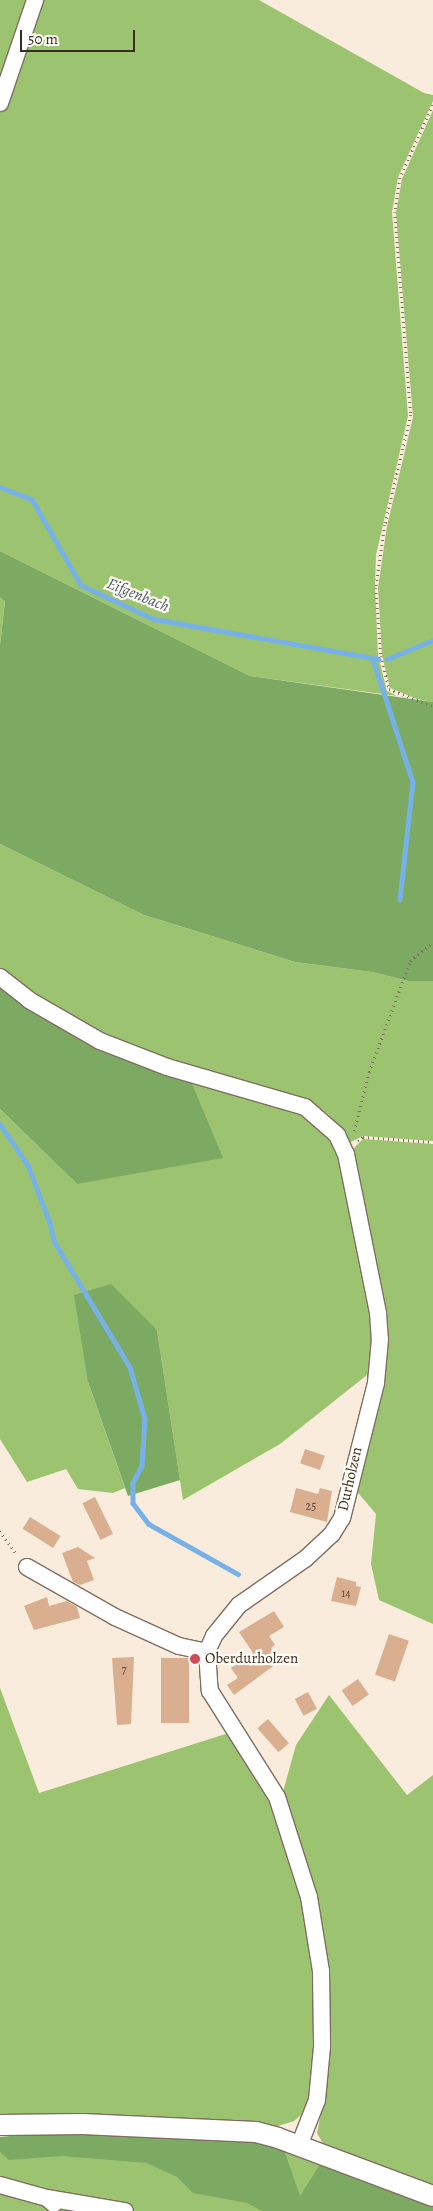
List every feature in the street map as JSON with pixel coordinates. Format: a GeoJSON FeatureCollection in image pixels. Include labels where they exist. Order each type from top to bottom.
{"type":"FeatureCollection","features":[{"type":"Feature","properties":{"kind":"main road"},"geometry":{"type":"LineString","coordinates":[[0,2125],[82,2124],[229,2129],[268,2135],[433,2196]]}},
{"type":"Feature","properties":{"kind":"street"},"geometry":{"type":"LineString","coordinates":[[0,103],[35,0]]}},
{"type":"Feature","properties":{"kind":"street","name":"Durholzen"},"geometry":{"type":"LineString","coordinates":[[0,977],[29,1000],[100,1041],[167,1067],[305,1106],[338,1135],[348,1150],[375,1297],[380,1339],[376,1383],[337,1526],[305,1559],[239,1605],[214,1636],[206,1652]]}},
{"type":"Feature","properties":{"kind":"street"},"geometry":{"type":"LineString","coordinates":[[27,1567],[115,1617],[179,1646],[206,1652],[210,1691],[277,1797],[294,1846],[322,1971],[323,2011],[317,2100],[299,2146]]}},
{"type":"Feature","properties":{"kind":"street"},"geometry":{"type":"LineString","coordinates":[[0,2185],[47,2198],[125,2211]]}},
{"type":"Feature","properties":{"kind":"street"},"geometry":{"type":"LineString","coordinates":[[47,2198],[64,2211]]}},
{"type":"Feature","properties":{"kind":"path"},"geometry":{"type":"LineString","coordinates":[[433,105],[400,178],[395,212],[411,416],[383,533],[376,588],[381,656],[389,689],[433,706]]}},
{"type":"Feature","properties":{"kind":"path"},"geometry":{"type":"LineString","coordinates":[[348,1150],[369,1072],[410,961],[433,942]]}},
{"type":"Feature","properties":{"kind":"path"},"geometry":{"type":"LineString","coordinates":[[348,1150],[363,1137],[433,1142]]}},
{"type":"Feature","properties":{"kind":"path"},"geometry":{"type":"LineString","coordinates":[[0,1530],[27,1567]]}},
{"type":"Feature","properties":{"kind":"green space"},"geometry":{"type":"Polygon","coordinates":[[[0,0],[30,0],[0,87],[0,0]]]}},
{"type":"Feature","properties":{"kind":"green space"},"geometry":{"type":"Polygon","coordinates":[[[40,0],[259,0],[424,93],[433,95],[433,101],[398,177],[392,212],[408,416],[376,555],[375,586],[378,655],[387,691],[397,696],[250,676],[0,551],[0,112],[40,0]]]}},
{"type":"Feature","properties":{"kind":"green space"},"geometry":{"type":"Polygon","coordinates":[[[433,110],[433,702],[417,699],[390,688],[382,655],[378,588],[387,526],[413,417],[396,213],[402,179],[433,110]]]}},
{"type":"Feature","properties":{"kind":"green space"},"geometry":{"type":"Polygon","coordinates":[[[0,551],[250,676],[433,702],[433,981],[408,981],[372,972],[295,962],[144,915],[0,844],[0,645],[5,601],[0,597],[0,551]]]}},
{"type":"Feature","properties":{"kind":"green space"},"geometry":{"type":"Polygon","coordinates":[[[0,597],[5,600],[0,645],[0,597]]]}},
{"type":"Feature","properties":{"kind":"green space"},"geometry":{"type":"Polygon","coordinates":[[[0,844],[144,915],[295,962],[372,972],[408,981],[433,981],[433,1141],[363,1136],[349,1143],[328,1114],[308,1101],[168,1063],[101,1036],[32,996],[0,972],[0,844]]]}},
{"type":"Feature","properties":{"kind":"green space"},"geometry":{"type":"Polygon","coordinates":[[[0,983],[190,1079],[223,1158],[77,1184],[0,1109],[0,983]]]}},
{"type":"Feature","properties":{"kind":"green space"},"geometry":{"type":"Polygon","coordinates":[[[190,1079],[292,1108],[316,1122],[332,1139],[340,1155],[374,1331],[372,1371],[280,1444],[183,1500],[157,1330],[88,1382],[125,1488],[113,1493],[78,1489],[66,1469],[27,1482],[0,1439],[0,1109],[77,1184],[190,1079]]]}},
{"type":"Feature","properties":{"kind":"green space"},"geometry":{"type":"Polygon","coordinates":[[[363,1139],[433,1144],[433,1624],[379,1600],[371,1564],[376,1514],[354,1488],[382,1385],[352,1150],[363,1139]]]}},
{"type":"Feature","properties":{"kind":"green space"},"geometry":{"type":"Polygon","coordinates":[[[111,1284],[157,1330],[180,1480],[128,1496],[88,1382],[74,1295],[111,1284]]]}},
{"type":"Feature","properties":{"kind":"green space"},"geometry":{"type":"Polygon","coordinates":[[[0,1688],[39,1793],[232,1732],[256,1766],[291,1848],[317,1972],[314,2078],[307,2110],[294,2121],[275,2127],[0,2119],[0,1688]]]}},
{"type":"Feature","properties":{"kind":"green space"},"geometry":{"type":"Polygon","coordinates":[[[329,1695],[407,1795],[433,1775],[433,2190],[325,2147],[317,2133],[326,2088],[328,1971],[281,1799],[296,1745],[329,1695]]]}},
{"type":"Feature","properties":{"kind":"green space"},"geometry":{"type":"Polygon","coordinates":[[[62,2131],[228,2138],[283,2147],[300,2196],[321,2163],[433,2203],[433,2211],[262,2211],[247,2203],[193,2193],[177,2177],[147,2163],[62,2156],[9,2160],[0,2152],[0,2137],[62,2131]]]}},
{"type":"Feature","properties":{"kind":"green space"},"geometry":{"type":"Polygon","coordinates":[[[0,2137],[283,2147],[433,2211],[0,2211],[0,2137]]]}},
{"type":"Feature","properties":{"kind":"building"},"geometry":{"type":"Polygon","coordinates":[[[305,1449],[325,1456],[320,1470],[300,1463],[305,1449]]]}},
{"type":"Feature","properties":{"kind":"building"},"geometry":{"type":"Polygon","coordinates":[[[296,1488],[318,1494],[320,1488],[332,1491],[327,1522],[290,1512],[296,1488]]]}},
{"type":"Feature","properties":{"kind":"building"},"geometry":{"type":"Polygon","coordinates":[[[95,1497],[113,1534],[100,1540],[82,1503],[95,1497]]]}},
{"type":"Feature","properties":{"kind":"building"},"geometry":{"type":"Polygon","coordinates":[[[30,1517],[61,1536],[53,1548],[23,1529],[30,1517]]]}},
{"type":"Feature","properties":{"kind":"building"},"geometry":{"type":"Polygon","coordinates":[[[78,1547],[95,1558],[87,1561],[94,1580],[80,1585],[73,1582],[62,1553],[78,1547]]]}},
{"type":"Feature","properties":{"kind":"building"},"geometry":{"type":"Polygon","coordinates":[[[337,1577],[356,1582],[356,1586],[361,1587],[356,1606],[331,1601],[337,1577]]]}},
{"type":"Feature","properties":{"kind":"building"},"geometry":{"type":"Polygon","coordinates":[[[47,1597],[49,1606],[67,1601],[77,1607],[80,1618],[34,1630],[24,1606],[47,1597]]]}},
{"type":"Feature","properties":{"kind":"building"},"geometry":{"type":"Polygon","coordinates":[[[274,1611],[284,1627],[269,1636],[275,1645],[271,1648],[280,1661],[234,1695],[227,1685],[238,1678],[231,1668],[253,1653],[239,1632],[274,1611]]]}},
{"type":"Feature","properties":{"kind":"building"},"geometry":{"type":"Polygon","coordinates":[[[389,1634],[409,1641],[395,1681],[375,1675],[389,1634]]]}},
{"type":"Feature","properties":{"kind":"building"},"geometry":{"type":"Polygon","coordinates":[[[134,1657],[131,1724],[117,1725],[112,1658],[134,1657]]]}},
{"type":"Feature","properties":{"kind":"building"},"geometry":{"type":"Polygon","coordinates":[[[161,1658],[189,1658],[189,1723],[161,1723],[161,1658]]]}},
{"type":"Feature","properties":{"kind":"building"},"geometry":{"type":"Polygon","coordinates":[[[358,1679],[369,1695],[353,1706],[342,1690],[358,1679]]]}},
{"type":"Feature","properties":{"kind":"building"},"geometry":{"type":"Polygon","coordinates":[[[308,1692],[317,1709],[304,1716],[295,1699],[308,1692]]]}},
{"type":"Feature","properties":{"kind":"building"},"geometry":{"type":"Polygon","coordinates":[[[268,1719],[289,1743],[278,1752],[257,1728],[268,1719]]]}},
{"type":"Feature","properties":{"kind":"waterway","name":"Eifgenbach"},"geometry":{"type":"LineString","coordinates":[[0,487],[32,499],[81,585],[154,619],[378,659]]}},
{"type":"Feature","properties":{"kind":"waterway","name":"Eifgenbach"},"geometry":{"type":"LineString","coordinates":[[387,659],[433,640]]}},
{"type":"Feature","properties":{"kind":"waterway"},"geometry":{"type":"LineString","coordinates":[[373,659],[413,782],[400,899]]}},
{"type":"Feature","properties":{"kind":"waterway"},"geometry":{"type":"LineString","coordinates":[[0,1124],[28,1165],[50,1223],[54,1241],[130,1367],[145,1419],[142,1466],[133,1483],[133,1503],[149,1524],[238,1574]]}},
{"type":"Feature","properties":{"kind":"place","name":"Oberdurholzen"},"geometry":{"type":"Point","coordinates":[195,1659]}}]}
